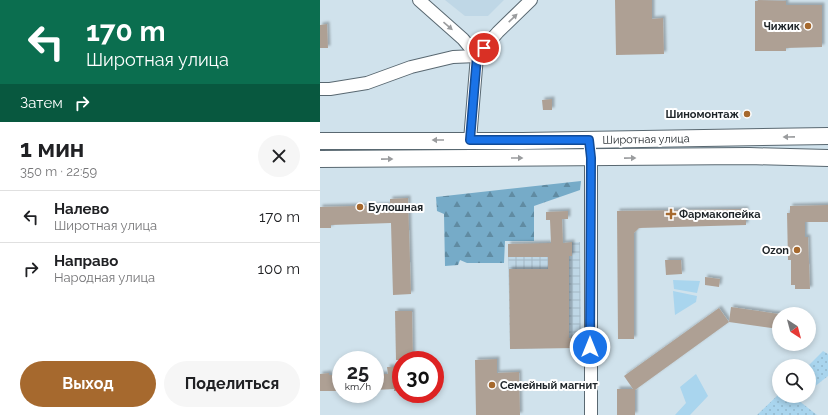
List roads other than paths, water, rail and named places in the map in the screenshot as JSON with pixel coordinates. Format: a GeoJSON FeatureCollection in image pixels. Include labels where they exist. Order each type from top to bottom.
{"type":"FeatureCollection","features":[{"type":"Feature","properties":{"kind":"main road","name":"Широтная улица"},"geometry":{"type":"LineString","coordinates":[[325,140],[589,140],[828,136]]}},
{"type":"Feature","properties":{"kind":"main road"},"geometry":{"type":"LineString","coordinates":[[325,140],[336,143],[339,148],[339,154],[337,157],[325,159]]}},
{"type":"Feature","properties":{"kind":"main road"},"geometry":{"type":"LineString","coordinates":[[363,140],[357,142],[353,148],[353,154],[356,157],[363,159]]}},
{"type":"Feature","properties":{"kind":"main road","name":"Широтная улица"},"geometry":{"type":"LineString","coordinates":[[325,159],[749,156],[828,158]]}},
{"type":"Feature","properties":{"kind":"street"},"geometry":{"type":"LineString","coordinates":[[418,0],[463,39],[477,56]]}},
{"type":"Feature","properties":{"kind":"street"},"geometry":{"type":"LineString","coordinates":[[470,140],[477,56],[498,32],[531,0]]}},
{"type":"Feature","properties":{"kind":"street"},"geometry":{"type":"LineString","coordinates":[[320,89],[330,89],[367,83],[411,67],[453,57],[477,56]]}},
{"type":"Feature","properties":{"kind":"street"},"geometry":{"type":"LineString","coordinates":[[589,140],[591,158],[591,415]]}},
{"type":"Feature","properties":{"kind":"place","name":"Чижик"},"geometry":{"type":"Point","coordinates":[808,26]}},
{"type":"Feature","properties":{"kind":"place","name":"Шиномонтаж"},"geometry":{"type":"Point","coordinates":[747,114]}},
{"type":"Feature","properties":{"kind":"place","name":"Булошная"},"geometry":{"type":"Point","coordinates":[360,207]}},
{"type":"Feature","properties":{"kind":"place","name":"Фармакопейка"},"geometry":{"type":"Point","coordinates":[671,214]}},
{"type":"Feature","properties":{"kind":"place","name":"Ozon"},"geometry":{"type":"Point","coordinates":[797,250]}},
{"type":"Feature","properties":{"kind":"place","name":"Семейный магнит"},"geometry":{"type":"Point","coordinates":[492,385]}}]}
